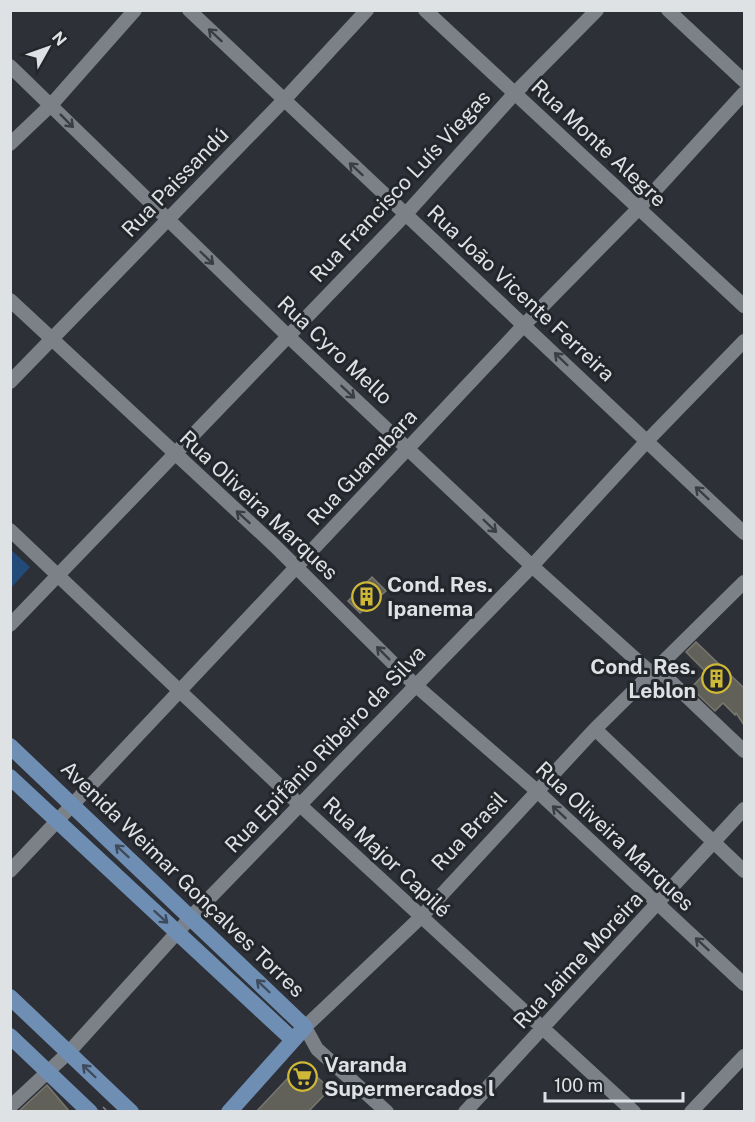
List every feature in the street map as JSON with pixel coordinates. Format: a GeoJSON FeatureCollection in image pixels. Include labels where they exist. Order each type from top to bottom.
{"type":"FeatureCollection","features":[{"type":"Feature","properties":{"kind":"main road","name":"Avenida Weimar Gonçalves Torres"},"geometry":{"type":"LineString","coordinates":[[10,747],[192,916],[305,1027]]}},
{"type":"Feature","properties":{"kind":"main road","name":"Avenida Weimar Gonçalves Torres"},"geometry":{"type":"LineString","coordinates":[[10,777],[293,1040]]}},
{"type":"Feature","properties":{"kind":"main road"},"geometry":{"type":"LineString","coordinates":[[10,997],[131,1112]]}},
{"type":"Feature","properties":{"kind":"main road","name":"Rua Brasil"},"geometry":{"type":"LineString","coordinates":[[230,1112],[305,1027]]}},
{"type":"Feature","properties":{"kind":"main road"},"geometry":{"type":"LineString","coordinates":[[10,1036],[90,1112]]}},
{"type":"Feature","properties":{"kind":"street"},"geometry":{"type":"LineString","coordinates":[[10,144],[51,105],[135,10]]}},
{"type":"Feature","properties":{"kind":"street","name":"Rua João Vicente Ferreira"},"geometry":{"type":"LineString","coordinates":[[189,10],[405,215],[525,324],[744,533]]}},
{"type":"Feature","properties":{"kind":"street","name":"Rua Paissandú"},"geometry":{"type":"LineString","coordinates":[[10,382],[284,100],[367,10]]}},
{"type":"Feature","properties":{"kind":"street","name":"Rua Monte Alegre"},"geometry":{"type":"LineString","coordinates":[[425,10],[744,306]]}},
{"type":"Feature","properties":{"kind":"street","name":"Rua Francisco Luís Viegas"},"geometry":{"type":"LineString","coordinates":[[10,626],[405,215],[515,93],[597,10]]}},
{"type":"Feature","properties":{"kind":"street"},"geometry":{"type":"LineString","coordinates":[[668,10],[744,81]]}},
{"type":"Feature","properties":{"kind":"street","name":"Rua Cyro Mello"},"geometry":{"type":"LineString","coordinates":[[10,66],[288,336],[410,448],[532,566],[651,674],[664,675],[744,751]]}},
{"type":"Feature","properties":{"kind":"street","name":"Rua Guanabara"},"geometry":{"type":"LineString","coordinates":[[10,871],[525,324],[639,208],[744,93]]}},
{"type":"Feature","properties":{"kind":"street","name":"Rua Oliveira Marques"},"geometry":{"type":"LineString","coordinates":[[10,300],[297,567],[414,684],[537,791],[744,984]]}},
{"type":"Feature","properties":{"kind":"street","name":"Rua Epifânio Ribeiro da Silva"},"geometry":{"type":"LineString","coordinates":[[10,1107],[69,1052],[192,916],[414,684],[532,566],[647,441],[744,341]]}},
{"type":"Feature","properties":{"kind":"street","name":"Rua Major Capilé"},"geometry":{"type":"LineString","coordinates":[[10,530],[300,805],[634,1112]]}},
{"type":"Feature","properties":{"kind":"street","name":"Rua Brasil"},"geometry":{"type":"LineString","coordinates":[[305,1027],[421,917],[595,729],[744,582]]}},
{"type":"Feature","properties":{"kind":"street"},"geometry":{"type":"LineString","coordinates":[[595,729],[744,871]]}},
{"type":"Feature","properties":{"kind":"street","name":"Rua Jaime Moreira"},"geometry":{"type":"LineString","coordinates":[[465,1112],[659,904],[744,809]]}},
{"type":"Feature","properties":{"kind":"street","name":"Avenida Weimar Gonçalves Torres"},"geometry":{"type":"LineString","coordinates":[[305,1027],[317,1049],[387,1112]]}},
{"type":"Feature","properties":{"kind":"street","name":"Avenida Weimar Gonçalves Torres"},"geometry":{"type":"LineString","coordinates":[[293,1040],[317,1049]]}},
{"type":"Feature","properties":{"kind":"street"},"geometry":{"type":"LineString","coordinates":[[691,1112],[744,1056]]}},
{"type":"Feature","properties":{"kind":"shaded area"},"geometry":{"type":"Polygon","coordinates":[[[10,549],[30,567],[11,588],[10,588],[10,549]]]}},
{"type":"Feature","properties":{"kind":"building","name":"Cond. Res. Ipanema"},"geometry":{"type":"Polygon","coordinates":[[[372,577],[386,591],[360,613],[348,601],[372,577]]]}},
{"type":"Feature","properties":{"kind":"building","name":"Cond. Res. Leblon"},"geometry":{"type":"Polygon","coordinates":[[[696,642],[744,688],[744,725],[736,713],[735,715],[723,703],[715,711],[691,688],[706,672],[686,652],[696,642]]]}},
{"type":"Feature","properties":{"kind":"building","name":"Varanda Supermercados l"},"geometry":{"type":"Polygon","coordinates":[[[302,1063],[330,1089],[308,1112],[256,1112],[302,1063]]]}},
{"type":"Feature","properties":{"kind":"building"},"geometry":{"type":"Polygon","coordinates":[[[47,1085],[70,1112],[18,1112],[47,1085]]]}},
{"type":"Feature","properties":{"kind":"place","name":"Cond. Res. Ipanema"},"geometry":{"type":"Point","coordinates":[366,596]}},
{"type":"Feature","properties":{"kind":"place","name":"Cond. Res. Leblon"},"geometry":{"type":"Point","coordinates":[717,678]}},
{"type":"Feature","properties":{"kind":"place","name":"Varanda Supermercados l"},"geometry":{"type":"Point","coordinates":[303,1076]}}]}
